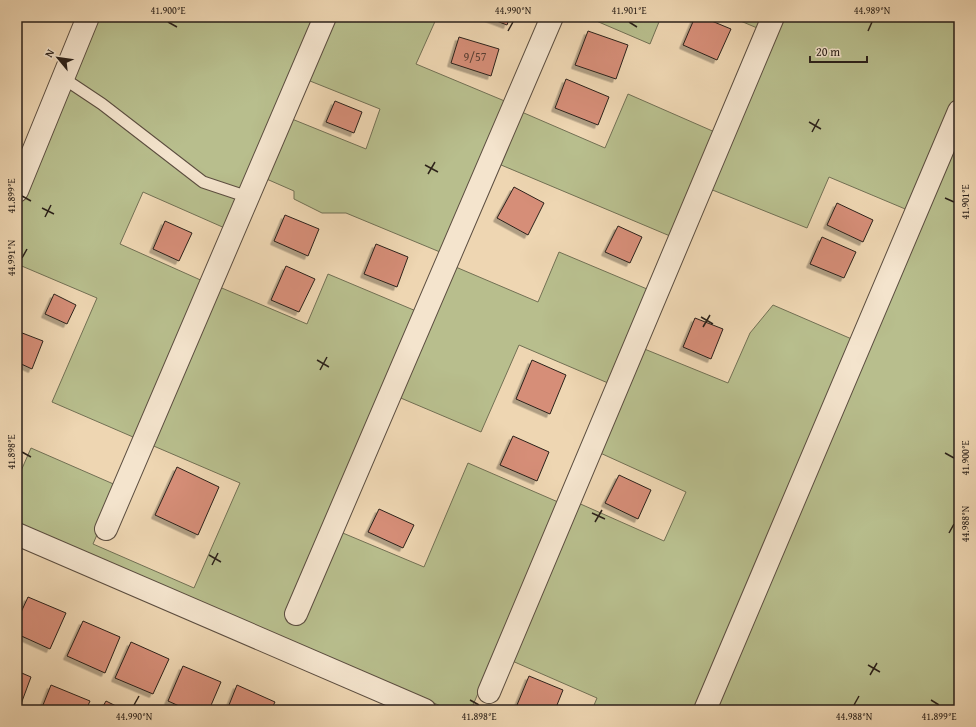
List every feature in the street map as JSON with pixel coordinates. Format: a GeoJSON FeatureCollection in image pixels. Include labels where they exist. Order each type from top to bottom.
{"type":"FeatureCollection","features":[{"type":"Feature","properties":{"kind":"street"},"geometry":{"type":"LineString","coordinates":[[17,191],[88,17]]}},
{"type":"Feature","properties":{"kind":"street"},"geometry":{"type":"LineString","coordinates":[[106,529],[325,17]]}},
{"type":"Feature","properties":{"kind":"street"},"geometry":{"type":"LineString","coordinates":[[296,614],[552,17]]}},
{"type":"Feature","properties":{"kind":"street"},"geometry":{"type":"LineString","coordinates":[[489,692],[774,17]]}},
{"type":"Feature","properties":{"kind":"street"},"geometry":{"type":"LineString","coordinates":[[705,710],[959,112]]}},
{"type":"Feature","properties":{"kind":"street"},"geometry":{"type":"LineString","coordinates":[[17,534],[425,710]]}},
{"type":"Feature","properties":{"kind":"lane"},"geometry":{"type":"LineString","coordinates":[[63,78],[102,104],[203,182],[248,197]]}},
{"type":"Feature","properties":{"kind":"green space"},"geometry":{"type":"Polygon","coordinates":[[[96,17],[317,17],[227,229],[143,192],[120,244],[205,282],[140,440],[52,402],[97,298],[17,264],[17,207],[96,17]]]}},
{"type":"Feature","properties":{"kind":"green space"},"geometry":{"type":"Polygon","coordinates":[[[331,17],[437,17],[416,64],[507,102],[440,252],[346,213],[322,213],[294,199],[294,191],[262,177],[287,117],[366,149],[380,109],[305,79],[331,17]]]}},
{"type":"Feature","properties":{"kind":"green space"},"geometry":{"type":"Polygon","coordinates":[[[587,17],[661,17],[650,44],[587,17]]]}},
{"type":"Feature","properties":{"kind":"green space"},"geometry":{"type":"Polygon","coordinates":[[[731,17],[767,17],[762,30],[731,17]]]}},
{"type":"Feature","properties":{"kind":"green space"},"geometry":{"type":"Polygon","coordinates":[[[784,17],[876,17],[887,21],[889,17],[959,17],[959,94],[910,211],[829,177],[807,228],[710,189],[784,17]]]}},
{"type":"Feature","properties":{"kind":"green space"},"geometry":{"type":"Polygon","coordinates":[[[628,94],[717,133],[670,236],[494,162],[517,110],[605,148],[628,94]]]}},
{"type":"Feature","properties":{"kind":"green space"},"geometry":{"type":"Polygon","coordinates":[[[959,124],[959,710],[708,710],[959,124]]]}},
{"type":"Feature","properties":{"kind":"green space"},"geometry":{"type":"Polygon","coordinates":[[[559,252],[647,289],[608,383],[519,345],[481,432],[396,396],[451,265],[538,302],[559,252]]]}},
{"type":"Feature","properties":{"kind":"green space"},"geometry":{"type":"Polygon","coordinates":[[[328,274],[416,311],[338,531],[424,567],[468,463],[558,502],[471,710],[450,710],[17,524],[17,480],[31,448],[118,486],[93,544],[194,588],[240,483],[149,444],[217,286],[307,324],[328,274]]]}},
{"type":"Feature","properties":{"kind":"green space"},"geometry":{"type":"Polygon","coordinates":[[[773,305],[854,340],[698,710],[592,710],[597,698],[510,660],[576,502],[664,541],[686,492],[598,452],[642,348],[728,383],[750,333],[773,305]]]}},
{"type":"Feature","properties":{"kind":"building"},"geometry":{"type":"Polygon","coordinates":[[[486,17],[510,17],[507,25],[486,17]]]}},
{"type":"Feature","properties":{"kind":"building"},"geometry":{"type":"Polygon","coordinates":[[[695,17],[702,17],[731,29],[717,60],[683,45],[695,17]]]}},
{"type":"Feature","properties":{"kind":"building"},"geometry":{"type":"Polygon","coordinates":[[[588,31],[628,45],[616,79],[575,65],[588,31]]]}},
{"type":"Feature","properties":{"kind":"building"},"geometry":{"type":"Polygon","coordinates":[[[459,37],[499,49],[491,76],[451,63],[459,37]]]}},
{"type":"Feature","properties":{"kind":"building"},"geometry":{"type":"Polygon","coordinates":[[[566,79],[609,97],[598,125],[555,108],[566,79]]]}},
{"type":"Feature","properties":{"kind":"building"},"geometry":{"type":"Polygon","coordinates":[[[335,101],[362,112],[354,133],[326,122],[335,101]]]}},
{"type":"Feature","properties":{"kind":"building"},"geometry":{"type":"Polygon","coordinates":[[[514,187],[544,203],[528,235],[497,218],[514,187]]]}},
{"type":"Feature","properties":{"kind":"building"},"geometry":{"type":"Polygon","coordinates":[[[837,203],[873,220],[863,242],[827,225],[837,203]]]}},
{"type":"Feature","properties":{"kind":"building"},"geometry":{"type":"Polygon","coordinates":[[[285,215],[319,229],[308,256],[274,241],[285,215]]]}},
{"type":"Feature","properties":{"kind":"building"},"geometry":{"type":"Polygon","coordinates":[[[165,221],[192,233],[179,261],[153,249],[165,221]]]}},
{"type":"Feature","properties":{"kind":"building"},"geometry":{"type":"Polygon","coordinates":[[[618,226],[642,237],[630,263],[605,252],[618,226]]]}},
{"type":"Feature","properties":{"kind":"building"},"geometry":{"type":"Polygon","coordinates":[[[822,237],[856,252],[844,278],[810,264],[822,237]]]}},
{"type":"Feature","properties":{"kind":"building"},"geometry":{"type":"Polygon","coordinates":[[[376,244],[408,257],[397,287],[364,274],[376,244]]]}},
{"type":"Feature","properties":{"kind":"building"},"geometry":{"type":"Polygon","coordinates":[[[286,266],[315,279],[299,312],[271,300],[286,266]]]}},
{"type":"Feature","properties":{"kind":"building"},"geometry":{"type":"Polygon","coordinates":[[[54,294],[76,305],[67,324],[45,314],[54,294]]]}},
{"type":"Feature","properties":{"kind":"building"},"geometry":{"type":"Polygon","coordinates":[[[695,318],[723,329],[711,359],[683,347],[695,318]]]}},
{"type":"Feature","properties":{"kind":"building"},"geometry":{"type":"Polygon","coordinates":[[[17,331],[43,341],[32,369],[17,362],[17,331]]]}},
{"type":"Feature","properties":{"kind":"building"},"geometry":{"type":"Polygon","coordinates":[[[532,360],[566,375],[550,414],[516,399],[532,360]]]}},
{"type":"Feature","properties":{"kind":"building"},"geometry":{"type":"Polygon","coordinates":[[[513,436],[549,452],[537,481],[500,465],[513,436]]]}},
{"type":"Feature","properties":{"kind":"building"},"geometry":{"type":"Polygon","coordinates":[[[177,467],[219,487],[198,535],[155,515],[177,467]]]}},
{"type":"Feature","properties":{"kind":"building"},"geometry":{"type":"Polygon","coordinates":[[[619,475],[651,490],[638,519],[605,503],[619,475]]]}},
{"type":"Feature","properties":{"kind":"building"},"geometry":{"type":"Polygon","coordinates":[[[379,509],[414,525],[403,548],[368,532],[379,509]]]}},
{"type":"Feature","properties":{"kind":"building"},"geometry":{"type":"Polygon","coordinates":[[[28,597],[66,613],[50,649],[17,634],[17,621],[28,597]]]}},
{"type":"Feature","properties":{"kind":"building"},"geometry":{"type":"Polygon","coordinates":[[[83,621],[120,637],[105,673],[67,656],[83,621]]]}},
{"type":"Feature","properties":{"kind":"building"},"geometry":{"type":"Polygon","coordinates":[[[131,642],[169,659],[153,694],[115,678],[131,642]]]}},
{"type":"Feature","properties":{"kind":"building"},"geometry":{"type":"Polygon","coordinates":[[[183,666],[221,682],[209,710],[188,710],[168,701],[183,666]]]}},
{"type":"Feature","properties":{"kind":"building"},"geometry":{"type":"Polygon","coordinates":[[[17,671],[31,677],[21,704],[17,702],[17,671]]]}},
{"type":"Feature","properties":{"kind":"building"},"geometry":{"type":"Polygon","coordinates":[[[529,676],[563,690],[555,710],[528,710],[517,705],[529,676]]]}},
{"type":"Feature","properties":{"kind":"building"},"geometry":{"type":"Polygon","coordinates":[[[51,685],[90,701],[86,710],[41,710],[51,685]]]}},
{"type":"Feature","properties":{"kind":"building"},"geometry":{"type":"Polygon","coordinates":[[[237,685],[275,702],[271,710],[227,710],[237,685]]]}},
{"type":"Feature","properties":{"kind":"building"},"geometry":{"type":"Polygon","coordinates":[[[106,701],[124,710],[101,710],[106,701]]]}}]}
